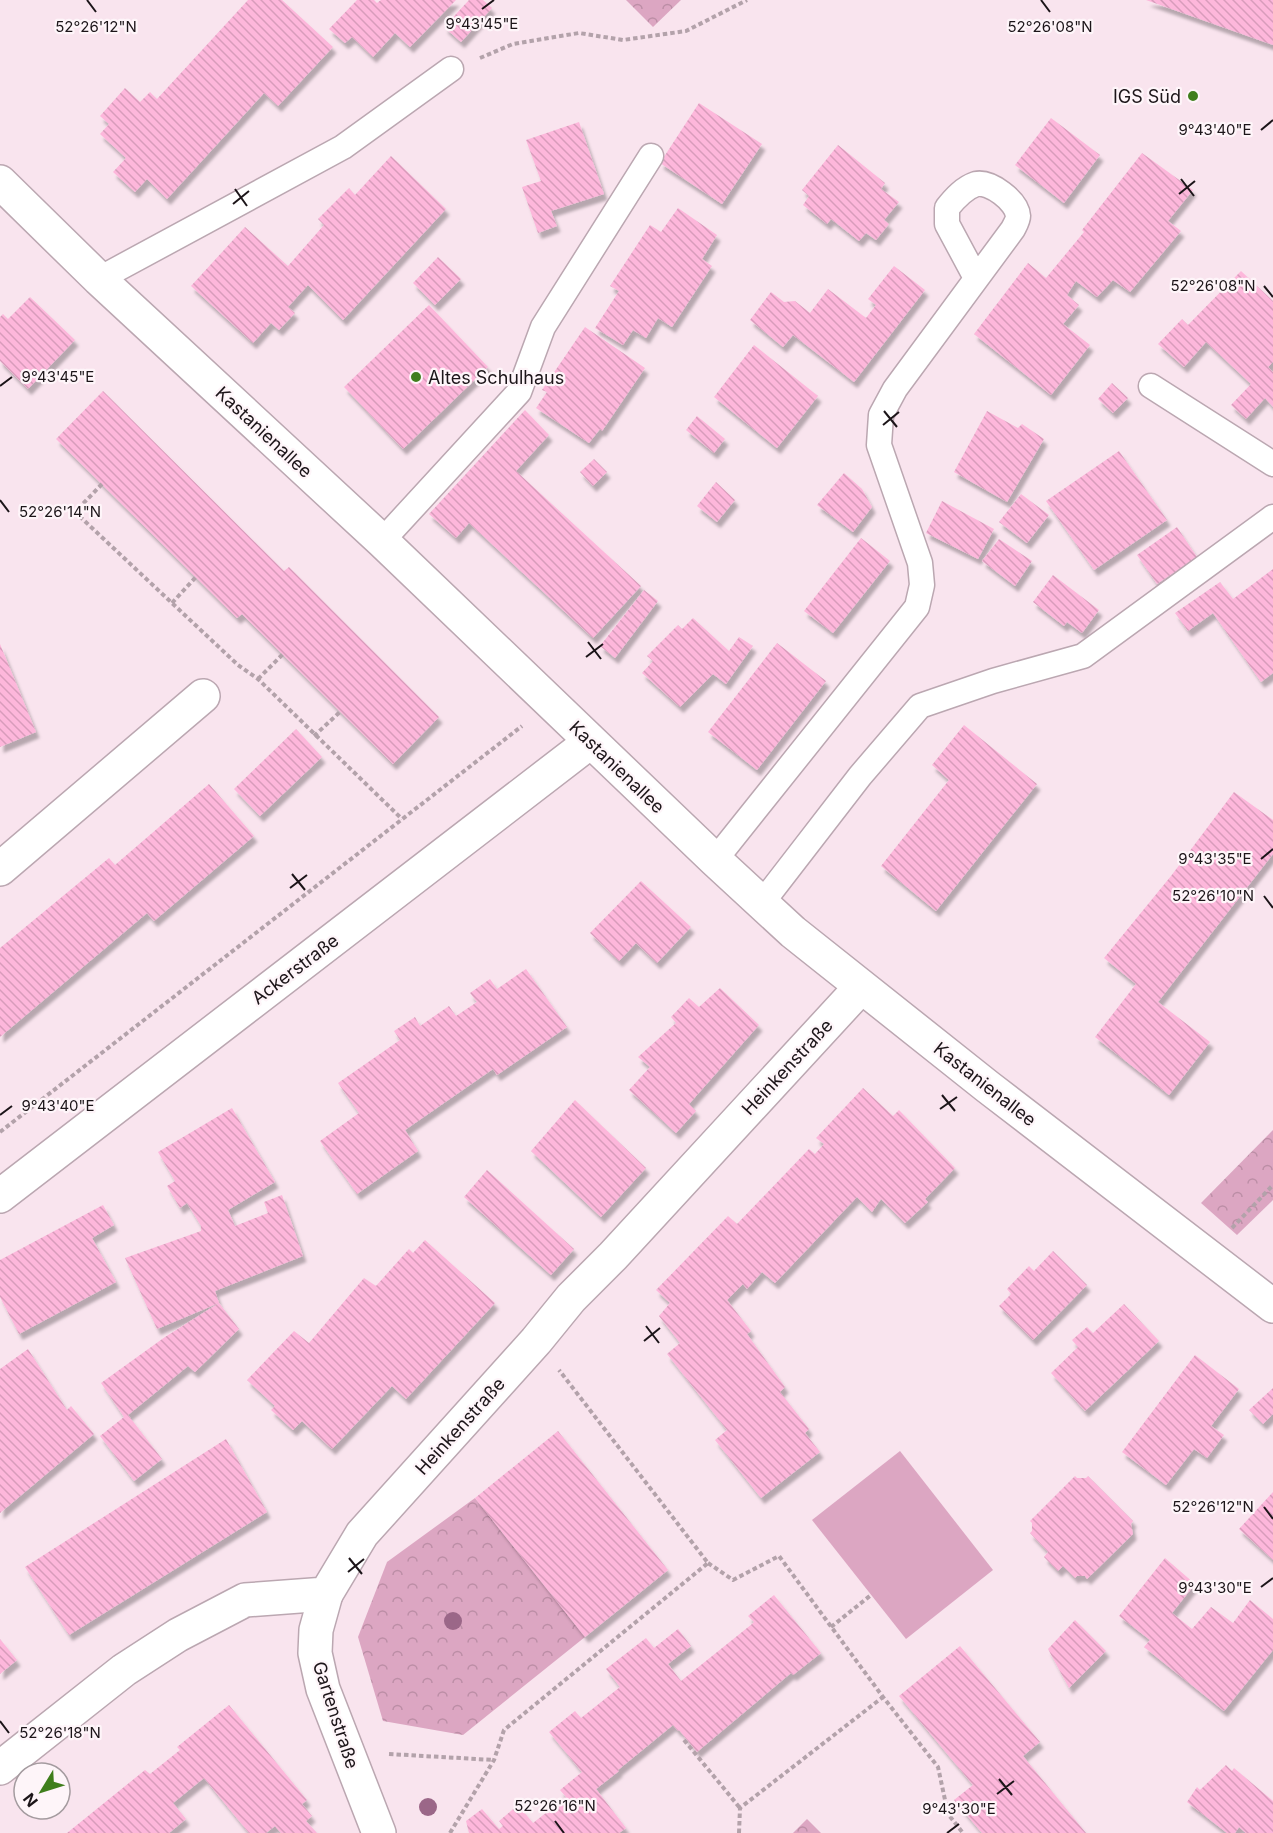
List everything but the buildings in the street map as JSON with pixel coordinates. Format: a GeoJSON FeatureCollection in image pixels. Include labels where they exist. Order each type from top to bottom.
{"type":"FeatureCollection","features":[{"type":"Feature","properties":{"kind":"street","name":"Kastanienallee"},"geometry":{"type":"LineString","coordinates":[[0,182],[99,279],[382,541],[590,742],[762,903],[861,987],[1273,1306]]}},
{"type":"Feature","properties":{"kind":"street"},"geometry":{"type":"LineString","coordinates":[[0,869],[203,696]]}},
{"type":"Feature","properties":{"kind":"street","name":"Ackerstraße"},"geometry":{"type":"LineString","coordinates":[[0,1196],[590,742]]}},
{"type":"Feature","properties":{"kind":"street","name":"Heinkenstraße"},"geometry":{"type":"LineString","coordinates":[[326,1594],[362,1534],[536,1341],[571,1298],[613,1256],[861,987]]}},
{"type":"Feature","properties":{"kind":"street"},"geometry":{"type":"LineString","coordinates":[[0,1768],[124,1670],[178,1635],[245,1600],[326,1594]]}},
{"type":"Feature","properties":{"kind":"street","name":"Gartenstraße"},"geometry":{"type":"LineString","coordinates":[[326,1594],[316,1629],[315,1653],[323,1689],[379,1833]]}},
{"type":"Feature","properties":{"kind":"lane"},"geometry":{"type":"LineString","coordinates":[[99,279],[343,147],[451,69]]}},
{"type":"Feature","properties":{"kind":"lane"},"geometry":{"type":"LineString","coordinates":[[382,541],[519,392],[543,327],[651,156]]}},
{"type":"Feature","properties":{"kind":"lane"},"geometry":{"type":"LineString","coordinates":[[715,860],[917,607],[922,585],[920,562],[879,445],[881,415],[895,389],[976,278]]}},
{"type":"Feature","properties":{"kind":"lane"},"geometry":{"type":"LineString","coordinates":[[1152,386],[1273,464]]}},
{"type":"Feature","properties":{"kind":"lane"},"geometry":{"type":"LineString","coordinates":[[762,903],[860,777],[920,706],[993,681],[1083,656],[1273,517]]}},
{"type":"Feature","properties":{"kind":"path"},"geometry":{"type":"LineString","coordinates":[[451,69],[513,44],[579,33],[622,40],[686,31],[747,0]]}},
{"type":"Feature","properties":{"kind":"path"},"geometry":{"type":"LineString","coordinates":[[102,484],[75,512],[238,664],[258,679],[314,736],[402,819]]}},
{"type":"Feature","properties":{"kind":"path"},"geometry":{"type":"LineString","coordinates":[[172,603],[196,577]]}},
{"type":"Feature","properties":{"kind":"path"},"geometry":{"type":"LineString","coordinates":[[258,679],[283,654]]}},
{"type":"Feature","properties":{"kind":"path"},"geometry":{"type":"LineString","coordinates":[[0,1132],[551,704]]}},
{"type":"Feature","properties":{"kind":"path"},"geometry":{"type":"LineString","coordinates":[[314,736],[340,711]]}},
{"type":"Feature","properties":{"kind":"path"},"geometry":{"type":"LineString","coordinates":[[1206,1255],[1273,1185]]}},
{"type":"Feature","properties":{"kind":"path"},"geometry":{"type":"LineString","coordinates":[[536,1341],[708,1563],[733,1580],[779,1556],[938,1767],[948,1814],[963,1833]]}},
{"type":"Feature","properties":{"kind":"path"},"geometry":{"type":"LineString","coordinates":[[450,1833],[494,1760],[504,1730],[708,1563]]}},
{"type":"Feature","properties":{"kind":"path"},"geometry":{"type":"LineString","coordinates":[[831,1627],[871,1595]]}},
{"type":"Feature","properties":{"kind":"path"},"geometry":{"type":"LineString","coordinates":[[740,1808],[883,1697]]}},
{"type":"Feature","properties":{"kind":"path"},"geometry":{"type":"LineString","coordinates":[[684,1740],[740,1808],[740,1833]]}},
{"type":"Feature","properties":{"kind":"path"},"geometry":{"type":"LineString","coordinates":[[346,1751],[494,1760]]}},
{"type":"Feature","properties":{"kind":"green space"},"geometry":{"type":"Polygon","coordinates":[[[626,0],[681,0],[653,27],[626,0]]]}},
{"type":"Feature","properties":{"kind":"green space"},"geometry":{"type":"Polygon","coordinates":[[[1273,1130],[1273,1200],[1237,1235],[1201,1203],[1273,1130]]]}},
{"type":"Feature","properties":{"kind":"green space"},"geometry":{"type":"Polygon","coordinates":[[[900,1451],[993,1570],[906,1639],[812,1520],[900,1451]]]}},
{"type":"Feature","properties":{"kind":"green space"},"geometry":{"type":"Polygon","coordinates":[[[475,1498],[585,1637],[463,1735],[383,1721],[358,1637],[387,1562],[475,1498]]]}},
{"type":"Feature","properties":{"kind":"green space"},"geometry":{"type":"Polygon","coordinates":[[[807,1819],[821,1833],[793,1833],[807,1819]]]}},
{"type":"Feature","properties":{"kind":"place","name":"IGS Süd"},"geometry":{"type":"Point","coordinates":[1193,96]}},
{"type":"Feature","properties":{"kind":"place","name":"Altes Schulhaus"},"geometry":{"type":"Point","coordinates":[416,377]}}]}
